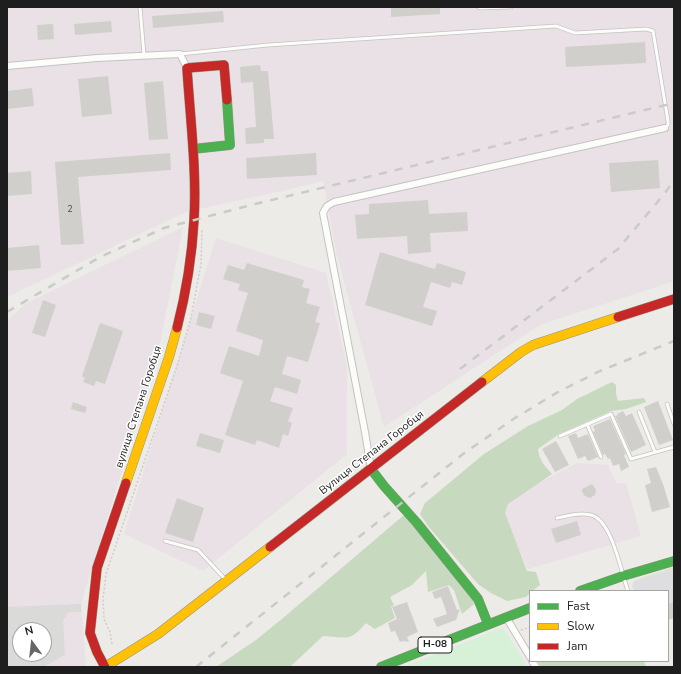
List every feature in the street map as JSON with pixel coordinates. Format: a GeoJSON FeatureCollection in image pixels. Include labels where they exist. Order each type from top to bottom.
{"type":"FeatureCollection","features":[{"type":"Feature","properties":{"kind":"street"},"geometry":{"type":"LineString","coordinates":[[7,66],[97,58],[180,54],[187,68],[224,65],[230,145],[193,149]]}},
{"type":"Feature","properties":{"kind":"street","name":"вулиця Степана Горобця"},"geometry":{"type":"LineString","coordinates":[[105,667],[97,652],[90,633],[97,568],[168,357],[183,304],[189,270],[194,219],[193,149],[187,68]]}},
{"type":"Feature","properties":{"kind":"street"},"geometry":{"type":"LineString","coordinates":[[488,624],[478,599],[371,469],[323,213],[326,206],[342,201],[665,128]]}},
{"type":"Feature","properties":{"kind":"street","name":"Вулиця Степана Горобця"},"geometry":{"type":"LineString","coordinates":[[105,667],[158,634],[515,357],[533,345],[674,299]]}},
{"type":"Feature","properties":{"kind":"street"},"geometry":{"type":"LineString","coordinates":[[583,590],[674,561]]}},
{"type":"Feature","properties":{"kind":"street","name":"Н-08"},"geometry":{"type":"LineString","coordinates":[[381,667],[506,616],[529,608]]}},
{"type":"Feature","properties":{"kind":"street"},"geometry":{"type":"LineString","coordinates":[[506,616],[529,655]]}},
{"type":"Feature","properties":{"kind":"lane"},"geometry":{"type":"LineString","coordinates":[[140,7],[144,56]]}},
{"type":"Feature","properties":{"kind":"lane"},"geometry":{"type":"LineString","coordinates":[[478,7],[511,7]]}},
{"type":"Feature","properties":{"kind":"lane"},"geometry":{"type":"LineString","coordinates":[[180,54],[268,45],[556,26],[575,33],[646,29],[653,31],[668,121],[668,125],[665,128]]}},
{"type":"Feature","properties":{"kind":"lane"},"geometry":{"type":"LineString","coordinates":[[667,404],[674,424]]}},
{"type":"Feature","properties":{"kind":"lane"},"geometry":{"type":"LineString","coordinates":[[639,412],[655,452]]}},
{"type":"Feature","properties":{"kind":"lane"},"geometry":{"type":"LineString","coordinates":[[560,436],[611,414],[631,459],[674,447]]}},
{"type":"Feature","properties":{"kind":"lane"},"geometry":{"type":"LineString","coordinates":[[587,424],[601,457]]}},
{"type":"Feature","properties":{"kind":"lane"},"geometry":{"type":"LineString","coordinates":[[557,518],[579,513],[592,515],[600,520],[613,544],[628,590]]}},
{"type":"Feature","properties":{"kind":"lane"},"geometry":{"type":"LineString","coordinates":[[165,541],[198,550],[226,581]]}},
{"type":"Feature","properties":{"kind":"path"},"geometry":{"type":"LineString","coordinates":[[516,632],[529,627]]}},
{"type":"Feature","properties":{"kind":"path"},"geometry":{"type":"LineString","coordinates":[[110,632],[112,644]]}},
{"type":"Feature","properties":{"kind":"shaded area"},"geometry":{"type":"Polygon","coordinates":[[[7,7],[674,7],[674,281],[540,325],[384,427],[337,256],[323,181],[186,212],[7,297],[7,7]]]}},
{"type":"Feature","properties":{"kind":"shaded area"},"geometry":{"type":"Polygon","coordinates":[[[183,227],[157,358],[81,603],[86,667],[7,667],[7,321],[25,304],[183,227]]]}},
{"type":"Feature","properties":{"kind":"shaded area"},"geometry":{"type":"Polygon","coordinates":[[[216,238],[326,273],[347,367],[347,454],[203,571],[124,534],[216,238]]]}},
{"type":"Feature","properties":{"kind":"shaded area"},"geometry":{"type":"Polygon","coordinates":[[[577,463],[608,465],[616,483],[626,483],[641,536],[528,569],[498,504],[577,463]]]}},
{"type":"Feature","properties":{"kind":"shaded area"},"geometry":{"type":"Polygon","coordinates":[[[674,569],[674,602],[669,604],[669,590],[634,590],[632,586],[634,581],[674,569]]]}},
{"type":"Feature","properties":{"kind":"shaded area"},"geometry":{"type":"Polygon","coordinates":[[[81,604],[81,612],[69,612],[63,620],[65,655],[43,667],[7,667],[7,607],[81,604]]]}},
{"type":"Feature","properties":{"kind":"green space"},"geometry":{"type":"Polygon","coordinates":[[[612,382],[616,385],[618,401],[644,398],[646,402],[626,409],[611,411],[559,434],[538,449],[541,460],[552,474],[508,504],[505,513],[527,571],[536,572],[540,585],[533,590],[529,590],[529,594],[526,597],[507,601],[478,584],[428,526],[420,514],[425,503],[484,454],[528,426],[562,410],[577,399],[612,382]]]}},
{"type":"Feature","properties":{"kind":"green space"},"geometry":{"type":"Polygon","coordinates":[[[404,515],[472,597],[474,604],[462,614],[454,590],[449,585],[428,592],[426,571],[412,585],[390,597],[394,605],[391,607],[395,618],[375,629],[366,623],[355,634],[343,638],[323,636],[291,666],[292,667],[216,667],[256,640],[404,515]]]}},
{"type":"Feature","properties":{"kind":"green space"},"geometry":{"type":"Polygon","coordinates":[[[674,567],[674,569],[634,581],[641,578],[674,567]]]}},
{"type":"Feature","properties":{"kind":"green space"},"geometry":{"type":"Polygon","coordinates":[[[503,627],[527,667],[404,667],[503,627]]]}},
{"type":"Feature","properties":{"kind":"green space"},"geometry":{"type":"Polygon","coordinates":[[[538,662],[644,662],[646,667],[541,667],[538,662]]]}},
{"type":"Feature","properties":{"kind":"building"},"geometry":{"type":"Polygon","coordinates":[[[391,7],[440,7],[440,14],[391,17],[391,7]]]}},
{"type":"Feature","properties":{"kind":"building"},"geometry":{"type":"Polygon","coordinates":[[[223,11],[224,22],[153,28],[152,16],[223,11]]]}},
{"type":"Feature","properties":{"kind":"building"},"geometry":{"type":"Polygon","coordinates":[[[111,21],[112,32],[75,35],[74,24],[111,21]]]}},
{"type":"Feature","properties":{"kind":"building"},"geometry":{"type":"Polygon","coordinates":[[[53,24],[54,39],[38,40],[37,25],[53,24]]]}},
{"type":"Feature","properties":{"kind":"building"},"geometry":{"type":"Polygon","coordinates":[[[645,42],[646,63],[566,67],[565,47],[645,42]]]}},
{"type":"Feature","properties":{"kind":"building"},"geometry":{"type":"Polygon","coordinates":[[[260,65],[261,71],[268,71],[274,139],[264,139],[264,143],[246,144],[245,128],[256,127],[253,82],[241,83],[240,67],[260,65]]]}},
{"type":"Feature","properties":{"kind":"building"},"geometry":{"type":"Polygon","coordinates":[[[108,76],[112,114],[82,117],[78,79],[108,76]]]}},
{"type":"Feature","properties":{"kind":"building"},"geometry":{"type":"Polygon","coordinates":[[[163,81],[168,139],[149,140],[144,83],[163,81]]]}},
{"type":"Feature","properties":{"kind":"building"},"geometry":{"type":"Polygon","coordinates":[[[32,88],[34,106],[7,109],[7,91],[32,88]]]}},
{"type":"Feature","properties":{"kind":"building"},"geometry":{"type":"Polygon","coordinates":[[[170,153],[171,170],[78,177],[84,244],[61,245],[55,162],[170,153]]]}},
{"type":"Feature","properties":{"kind":"building"},"geometry":{"type":"Polygon","coordinates":[[[316,153],[317,175],[247,179],[246,158],[316,153]]]}},
{"type":"Feature","properties":{"kind":"building"},"geometry":{"type":"Polygon","coordinates":[[[658,160],[660,188],[611,192],[609,163],[658,160]]]}},
{"type":"Feature","properties":{"kind":"building"},"geometry":{"type":"Polygon","coordinates":[[[31,171],[32,194],[7,196],[7,173],[31,171]]]}},
{"type":"Feature","properties":{"kind":"building"},"geometry":{"type":"Polygon","coordinates":[[[428,200],[429,214],[467,212],[468,231],[430,233],[431,252],[408,254],[407,236],[357,239],[355,215],[369,214],[369,204],[428,200]]]}},
{"type":"Feature","properties":{"kind":"building"},"geometry":{"type":"Polygon","coordinates":[[[39,245],[41,268],[7,271],[7,248],[39,245]]]}},
{"type":"Feature","properties":{"kind":"building"},"geometry":{"type":"Polygon","coordinates":[[[380,252],[435,269],[437,263],[466,272],[462,285],[452,282],[450,288],[431,282],[423,307],[437,311],[432,326],[365,305],[380,252]]]}},
{"type":"Feature","properties":{"kind":"building"},"geometry":{"type":"Polygon","coordinates":[[[247,263],[304,280],[302,287],[310,289],[306,303],[320,307],[315,322],[320,323],[308,362],[287,356],[282,374],[301,380],[297,394],[275,387],[270,401],[293,408],[288,421],[292,423],[288,436],[283,434],[279,448],[257,440],[255,445],[225,435],[243,381],[220,373],[229,346],[259,356],[263,340],[236,331],[248,293],[238,290],[240,284],[223,279],[228,265],[244,270],[247,263]]]}},
{"type":"Feature","properties":{"kind":"building"},"geometry":{"type":"Polygon","coordinates":[[[43,300],[56,305],[45,337],[32,333],[43,300]]]}},
{"type":"Feature","properties":{"kind":"building"},"geometry":{"type":"Polygon","coordinates":[[[199,312],[215,316],[211,329],[196,325],[199,312]]]}},
{"type":"Feature","properties":{"kind":"building"},"geometry":{"type":"Polygon","coordinates":[[[100,323],[123,331],[105,384],[96,381],[94,386],[83,382],[85,378],[82,376],[100,323]]]}},
{"type":"Feature","properties":{"kind":"building"},"geometry":{"type":"Polygon","coordinates":[[[658,401],[673,440],[659,445],[644,407],[658,401]]]}},
{"type":"Feature","properties":{"kind":"building"},"geometry":{"type":"Polygon","coordinates":[[[73,402],[87,407],[85,413],[71,409],[73,402]]]}},
{"type":"Feature","properties":{"kind":"building"},"geometry":{"type":"Polygon","coordinates":[[[623,411],[626,416],[632,413],[646,445],[631,452],[615,416],[623,411]]]}},
{"type":"Feature","properties":{"kind":"building"},"geometry":{"type":"Polygon","coordinates":[[[610,419],[626,454],[624,455],[629,467],[621,471],[619,464],[613,466],[610,458],[608,459],[605,454],[603,455],[593,432],[595,431],[593,426],[610,419]]]}},
{"type":"Feature","properties":{"kind":"building"},"geometry":{"type":"Polygon","coordinates":[[[200,433],[224,440],[220,453],[196,446],[200,433]]]}},
{"type":"Feature","properties":{"kind":"building"},"geometry":{"type":"Polygon","coordinates":[[[576,433],[578,438],[588,434],[598,457],[588,461],[585,456],[578,459],[568,436],[576,433]]]}},
{"type":"Feature","properties":{"kind":"building"},"geometry":{"type":"Polygon","coordinates":[[[556,441],[569,465],[555,472],[542,449],[556,441]]]}},
{"type":"Feature","properties":{"kind":"building"},"geometry":{"type":"Polygon","coordinates":[[[656,467],[670,507],[652,512],[645,485],[651,483],[647,469],[656,467]]]}},
{"type":"Feature","properties":{"kind":"building"},"geometry":{"type":"Polygon","coordinates":[[[592,484],[596,490],[595,495],[590,498],[585,496],[582,489],[592,484]]]}},
{"type":"Feature","properties":{"kind":"building"},"geometry":{"type":"Polygon","coordinates":[[[177,498],[204,508],[193,542],[165,533],[177,498]]]}},
{"type":"Feature","properties":{"kind":"building"},"geometry":{"type":"Polygon","coordinates":[[[577,521],[581,535],[556,543],[551,529],[577,521]]]}},
{"type":"Feature","properties":{"kind":"building"},"geometry":{"type":"Polygon","coordinates":[[[448,586],[457,610],[460,609],[456,620],[437,627],[433,619],[447,614],[441,597],[435,599],[432,592],[448,586]]]}},
{"type":"Feature","properties":{"kind":"building"},"geometry":{"type":"Polygon","coordinates":[[[407,602],[418,632],[407,637],[409,642],[400,642],[395,631],[391,632],[388,623],[397,619],[392,607],[407,602]]]}},
{"type":"Feature","properties":{"kind":"building"},"geometry":{"type":"Polygon","coordinates":[[[674,602],[674,618],[669,620],[669,604],[674,602]]]}},
{"type":"Feature","properties":{"kind":"railway"},"geometry":{"type":"LineString","coordinates":[[7,312],[100,257],[164,228],[255,204],[674,103]]}},
{"type":"Feature","properties":{"kind":"railway"},"geometry":{"type":"LineString","coordinates":[[460,369],[618,249],[665,193],[674,180]]}},
{"type":"Feature","properties":{"kind":"railway"},"geometry":{"type":"LineString","coordinates":[[196,667],[463,454],[515,418],[558,392],[600,371],[674,341]]}},
{"type":"Feature","properties":{"kind":"traffic: fast"},"geometry":{"type":"LineString","coordinates":[[193,149],[230,145],[227,100]]}},
{"type":"Feature","properties":{"kind":"traffic: fast"},"geometry":{"type":"LineString","coordinates":[[371,469],[478,599],[488,624]]}},
{"type":"Feature","properties":{"kind":"traffic: fast"},"geometry":{"type":"LineString","coordinates":[[583,590],[674,561]]}},
{"type":"Feature","properties":{"kind":"traffic: fast"},"geometry":{"type":"LineString","coordinates":[[381,667],[529,608]]}},
{"type":"Feature","properties":{"kind":"traffic: slow"},"geometry":{"type":"LineString","coordinates":[[482,382],[521,352],[533,345],[618,317]]}},
{"type":"Feature","properties":{"kind":"traffic: slow"},"geometry":{"type":"LineString","coordinates":[[126,483],[169,357],[177,328]]}},
{"type":"Feature","properties":{"kind":"traffic: slow"},"geometry":{"type":"LineString","coordinates":[[105,667],[158,634],[270,547]]}},
{"type":"Feature","properties":{"kind":"traffic: jam"},"geometry":{"type":"LineString","coordinates":[[177,328],[192,248],[195,201],[194,163],[187,68],[224,65],[227,100]]}},
{"type":"Feature","properties":{"kind":"traffic: jam"},"geometry":{"type":"LineString","coordinates":[[618,317],[674,299]]}},
{"type":"Feature","properties":{"kind":"traffic: jam"},"geometry":{"type":"LineString","coordinates":[[270,547],[482,382]]}},
{"type":"Feature","properties":{"kind":"traffic: jam"},"geometry":{"type":"LineString","coordinates":[[105,667],[97,652],[90,633],[97,568],[126,483]]}}]}
